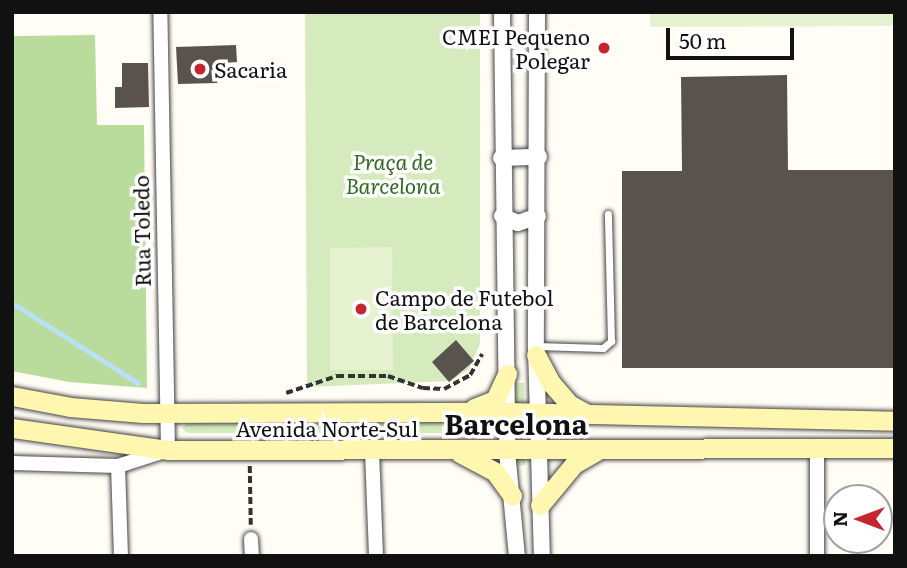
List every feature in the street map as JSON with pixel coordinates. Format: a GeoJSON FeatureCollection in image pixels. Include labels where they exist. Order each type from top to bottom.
{"type":"FeatureCollection","features":[{"type":"Feature","properties":{"kind":"main road"},"geometry":{"type":"LineString","coordinates":[[536,350],[569,404],[591,416]]}},
{"type":"Feature","properties":{"kind":"main road"},"geometry":{"type":"LineString","coordinates":[[457,412],[495,400],[507,374]]}},
{"type":"Feature","properties":{"kind":"main road","name":"Avenida Norte-Sul"},"geometry":{"type":"LineString","coordinates":[[12,396],[82,409],[165,412],[506,412],[895,421]]}},
{"type":"Feature","properties":{"kind":"main road","name":"Avenida Norte-Sul"},"geometry":{"type":"LineString","coordinates":[[12,428],[168,450],[507,451],[817,446],[895,448]]}},
{"type":"Feature","properties":{"kind":"main road"},"geometry":{"type":"LineString","coordinates":[[540,505],[574,464],[601,449]]}},
{"type":"Feature","properties":{"kind":"main road"},"geometry":{"type":"LineString","coordinates":[[453,451],[473,457],[495,472],[512,495]]}},
{"type":"Feature","properties":{"kind":"street","name":"Rua Toledo"},"geometry":{"type":"LineString","coordinates":[[160,12],[165,412],[168,450]]}},
{"type":"Feature","properties":{"kind":"street"},"geometry":{"type":"LineString","coordinates":[[502,12],[501,158],[507,451],[517,556]]}},
{"type":"Feature","properties":{"kind":"street"},"geometry":{"type":"LineString","coordinates":[[537,12],[539,158],[536,414],[542,556]]}},
{"type":"Feature","properties":{"kind":"street"},"geometry":{"type":"LineString","coordinates":[[501,158],[539,158]]}},
{"type":"Feature","properties":{"kind":"street"},"geometry":{"type":"LineString","coordinates":[[502,216],[518,223],[538,216]]}},
{"type":"Feature","properties":{"kind":"street"},"geometry":{"type":"LineString","coordinates":[[817,446],[817,556]]}},
{"type":"Feature","properties":{"kind":"street"},"geometry":{"type":"LineString","coordinates":[[12,463],[118,466],[168,450]]}},
{"type":"Feature","properties":{"kind":"street"},"geometry":{"type":"LineString","coordinates":[[372,451],[376,556]]}},
{"type":"Feature","properties":{"kind":"street"},"geometry":{"type":"LineString","coordinates":[[118,466],[121,556]]}},
{"type":"Feature","properties":{"kind":"street"},"geometry":{"type":"LineString","coordinates":[[251,539],[252,556]]}},
{"type":"Feature","properties":{"kind":"lane"},"geometry":{"type":"LineString","coordinates":[[536,350],[603,348],[611,341],[608,214]]}},
{"type":"Feature","properties":{"kind":"path"},"geometry":{"type":"LineString","coordinates":[[279,395],[337,376],[388,376],[423,388],[444,389],[470,375],[482,354]]}},
{"type":"Feature","properties":{"kind":"path"},"geometry":{"type":"LineString","coordinates":[[249,450],[251,539]]}},
{"type":"Feature","properties":{"kind":"green space","name":"Praça de Barcelona"},"geometry":{"type":"Polygon","coordinates":[[[305,12],[480,12],[480,344],[469,369],[451,381],[307,387],[305,12]]]}},
{"type":"Feature","properties":{"kind":"green space"},"geometry":{"type":"Polygon","coordinates":[[[650,12],[894,12],[894,26],[650,27],[650,12]]]}},
{"type":"Feature","properties":{"kind":"green space"},"geometry":{"type":"Polygon","coordinates":[[[95,35],[97,125],[144,125],[147,388],[69,382],[12,371],[12,36],[95,35]]]}},
{"type":"Feature","properties":{"kind":"green space","name":"Campo de Futebol de Barcelona"},"geometry":{"type":"Polygon","coordinates":[[[392,247],[393,370],[330,370],[330,248],[392,247]]]}},
{"type":"Feature","properties":{"kind":"green space"},"geometry":{"type":"Polygon","coordinates":[[[506,383],[524,383],[525,465],[516,466],[506,383]]]}},
{"type":"Feature","properties":{"kind":"green space"},"geometry":{"type":"Polygon","coordinates":[[[442,422],[442,433],[187,433],[182,428],[187,423],[442,422]]]}},
{"type":"Feature","properties":{"kind":"building","name":"Sacaria"},"geometry":{"type":"Polygon","coordinates":[[[236,45],[237,62],[223,63],[217,83],[178,84],[176,47],[236,45]]]}},
{"type":"Feature","properties":{"kind":"building"},"geometry":{"type":"Polygon","coordinates":[[[122,63],[148,63],[149,107],[115,108],[115,87],[122,87],[122,63]]]}},
{"type":"Feature","properties":{"kind":"building"},"geometry":{"type":"Polygon","coordinates":[[[787,75],[788,170],[895,170],[895,368],[622,368],[622,171],[682,171],[681,77],[787,75]]]}},
{"type":"Feature","properties":{"kind":"building"},"geometry":{"type":"Polygon","coordinates":[[[456,340],[474,361],[449,382],[432,362],[456,340]]]}},
{"type":"Feature","properties":{"kind":"waterway"},"geometry":{"type":"LineString","coordinates":[[12,303],[138,383]]}},
{"type":"Feature","properties":{"kind":"place","name":"CMEI Pequeno Polegar"},"geometry":{"type":"Point","coordinates":[604,48]}},
{"type":"Feature","properties":{"kind":"place","name":"Sacaria"},"geometry":{"type":"Point","coordinates":[200,69]}},
{"type":"Feature","properties":{"kind":"place","name":"Campo de Futebol de Barcelona"},"geometry":{"type":"Point","coordinates":[361,309]}},
{"type":"Feature","properties":{"kind":"district","name":"Barcelona"},"geometry":{"type":"Point","coordinates":[516,423]}}]}
